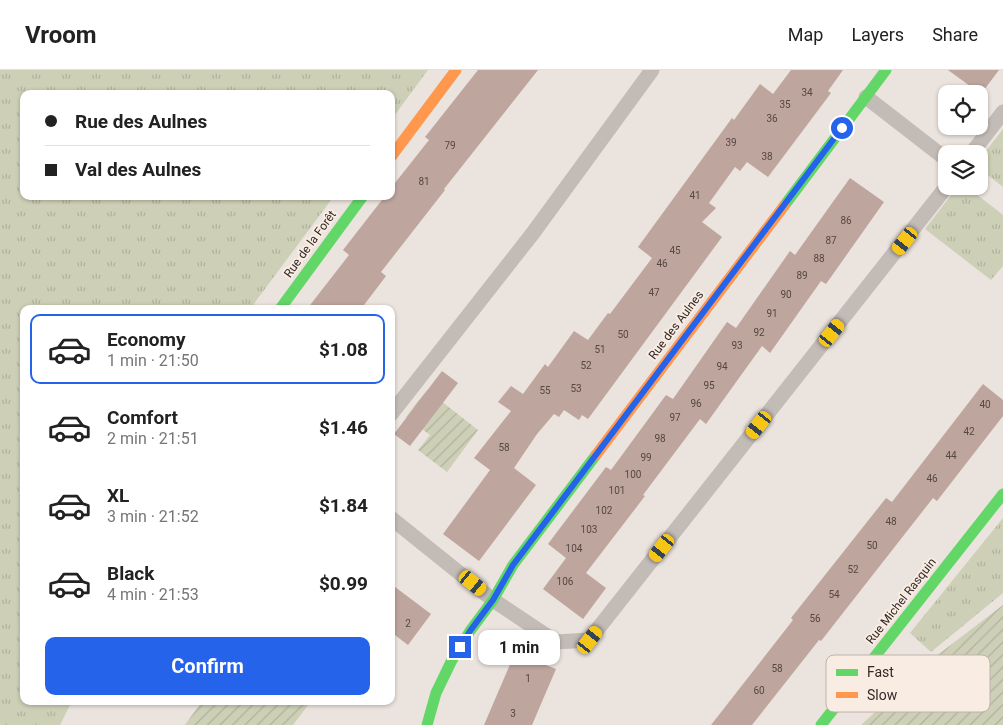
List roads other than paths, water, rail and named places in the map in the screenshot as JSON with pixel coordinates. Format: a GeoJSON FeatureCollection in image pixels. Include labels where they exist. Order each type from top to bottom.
{"type":"FeatureCollection","features":[{"type":"Feature","properties":{"kind":"street"},"geometry":{"type":"LineString","coordinates":[[395,152],[456,70]]}},
{"type":"Feature","properties":{"kind":"street","name":"Rue des Aulnes"},"geometry":{"type":"LineString","coordinates":[[427,725],[436,693],[451,662],[470,631],[493,600],[513,565],[886,70]]}},
{"type":"Feature","properties":{"kind":"street","name":"Rue de la Forêt"},"geometry":{"type":"LineString","coordinates":[[283,305],[360,200]]}},
{"type":"Feature","properties":{"kind":"street","name":"Rue Michel Rasquin"},"geometry":{"type":"LineString","coordinates":[[876,655],[1003,494]]}},
{"type":"Feature","properties":{"kind":"street","name":"Rue Michel Rasquin"},"geometry":{"type":"LineString","coordinates":[[821,725],[831,712]]}},
{"type":"Feature","properties":{"kind":"lane"},"geometry":{"type":"LineString","coordinates":[[395,409],[532,233],[652,70]]}},
{"type":"Feature","properties":{"kind":"lane"},"geometry":{"type":"LineString","coordinates":[[866,97],[938,153]]}},
{"type":"Feature","properties":{"kind":"lane"},"geometry":{"type":"LineString","coordinates":[[978,145],[1003,112]]}},
{"type":"Feature","properties":{"kind":"lane"},"geometry":{"type":"LineString","coordinates":[[395,521],[493,600],[556,642],[590,640],[940,195]]}}]}
